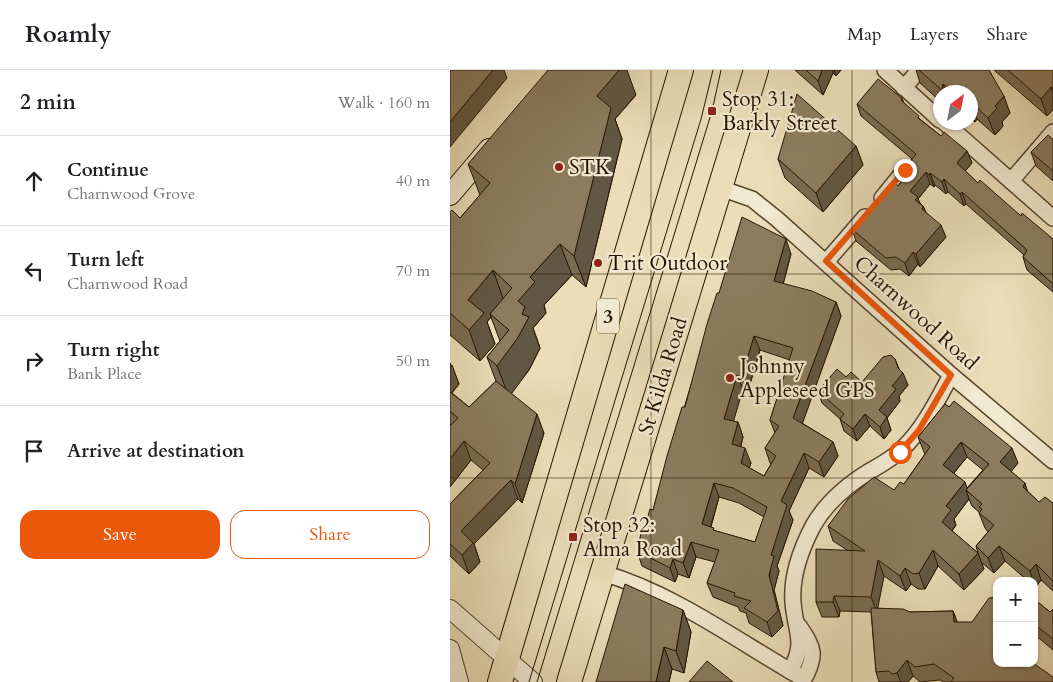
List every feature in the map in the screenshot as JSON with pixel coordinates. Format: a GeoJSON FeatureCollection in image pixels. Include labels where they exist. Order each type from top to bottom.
{"type":"FeatureCollection","features":[{"type":"Feature","properties":{"kind":"highway","name":"3"},"geometry":{"type":"LineString","coordinates":[[500,682],[681,70]]}},
{"type":"Feature","properties":{"kind":"highway","name":"St Kilda Road"},"geometry":{"type":"LineString","coordinates":[[569,682],[756,70]]}},
{"type":"Feature","properties":{"kind":"main road"},"geometry":{"type":"LineString","coordinates":[[450,196],[499,137]]}},
{"type":"Feature","properties":{"kind":"street"},"geometry":{"type":"LineString","coordinates":[[884,70],[933,114]]}},
{"type":"Feature","properties":{"kind":"street"},"geometry":{"type":"LineString","coordinates":[[904,88],[919,70]]}},
{"type":"Feature","properties":{"kind":"street"},"geometry":{"type":"LineString","coordinates":[[953,130],[1053,218]]}},
{"type":"Feature","properties":{"kind":"street"},"geometry":{"type":"LineString","coordinates":[[1011,181],[1053,132]]}},
{"type":"Feature","properties":{"kind":"street"},"geometry":{"type":"LineString","coordinates":[[826,261],[905,170]]}},
{"type":"Feature","properties":{"kind":"street","name":"Charnwood Road"},"geometry":{"type":"LineString","coordinates":[[720,188],[752,199],[826,261],[951,375],[1053,461]]}},
{"type":"Feature","properties":{"kind":"street"},"geometry":{"type":"LineString","coordinates":[[790,671],[800,651],[793,583],[797,564],[815,524],[837,496],[853,482],[900,452],[910,442],[951,375]]}},
{"type":"Feature","properties":{"kind":"street"},"geometry":{"type":"LineString","coordinates":[[603,573],[635,583],[663,597],[804,679],[812,662],[813,652],[795,616]]}},
{"type":"Feature","properties":{"kind":"street"},"geometry":{"type":"LineString","coordinates":[[450,609],[533,682]]}},
{"type":"Feature","properties":{"kind":"street"},"geometry":{"type":"LineString","coordinates":[[450,649],[459,682]]}},
{"type":"Feature","properties":{"kind":"building"},"geometry":{"type":"Polygon","coordinates":[[[450,70],[493,70],[450,122],[450,70]]]}},
{"type":"Feature","properties":{"kind":"building"},"geometry":{"type":"Polygon","coordinates":[[[548,70],[619,70],[597,96],[611,108],[574,256],[560,244],[530,277],[535,282],[518,301],[525,307],[522,314],[529,317],[517,339],[497,366],[487,357],[509,330],[490,314],[512,288],[493,270],[468,300],[484,313],[469,330],[450,313],[450,212],[452,210],[460,218],[490,183],[468,164],[548,70]]]}},
{"type":"Feature","properties":{"kind":"building"},"geometry":{"type":"Polygon","coordinates":[[[806,70],[822,70],[818,81],[806,70]]]}},
{"type":"Feature","properties":{"kind":"building"},"geometry":{"type":"Polygon","coordinates":[[[919,70],[989,70],[1004,96],[988,118],[978,109],[978,85],[936,85],[919,70]]]}},
{"type":"Feature","properties":{"kind":"building"},"geometry":{"type":"Polygon","coordinates":[[[1008,70],[1053,70],[1053,89],[1051,87],[1041,99],[1008,70]]]}},
{"type":"Feature","properties":{"kind":"building"},"geometry":{"type":"Polygon","coordinates":[[[878,79],[902,98],[901,100],[919,116],[918,118],[941,136],[944,132],[967,151],[957,163],[978,183],[980,180],[1021,216],[1022,213],[1053,239],[1053,284],[1023,257],[1027,250],[962,192],[960,194],[944,179],[942,182],[930,173],[929,175],[926,172],[910,191],[918,197],[915,200],[923,206],[922,209],[941,225],[916,254],[913,252],[905,263],[896,257],[886,258],[852,229],[893,181],[898,186],[913,165],[909,163],[916,154],[857,104],[878,79]]]}},
{"type":"Feature","properties":{"kind":"building"},"geometry":{"type":"Polygon","coordinates":[[[797,94],[856,146],[816,193],[778,159],[797,94]]]}},
{"type":"Feature","properties":{"kind":"building"},"geometry":{"type":"Polygon","coordinates":[[[1048,135],[1053,139],[1053,171],[1031,152],[1048,135]]]}},
{"type":"Feature","properties":{"kind":"building"},"geometry":{"type":"Polygon","coordinates":[[[742,217],[786,239],[774,281],[812,291],[836,302],[793,418],[833,442],[819,462],[804,453],[781,501],[787,505],[771,555],[774,556],[769,575],[778,611],[767,622],[744,608],[751,601],[734,596],[735,593],[707,583],[719,550],[691,542],[683,563],[673,559],[670,568],[637,551],[642,529],[644,530],[650,509],[653,510],[682,407],[685,407],[707,324],[717,293],[719,293],[742,217]],[[754,336],[742,376],[737,375],[724,419],[738,422],[732,444],[745,448],[741,463],[764,476],[776,456],[765,448],[779,426],[770,420],[793,348],[754,336]],[[714,483],[702,524],[714,528],[713,530],[755,542],[767,507],[733,488],[714,483]]]}},
{"type":"Feature","properties":{"kind":"building"},"geometry":{"type":"Polygon","coordinates":[[[891,355],[903,373],[892,386],[896,389],[879,410],[887,417],[880,427],[865,414],[853,429],[840,419],[844,414],[818,391],[837,369],[846,377],[851,372],[862,382],[883,357],[891,355]]]}},
{"type":"Feature","properties":{"kind":"building"},"geometry":{"type":"Polygon","coordinates":[[[496,381],[537,414],[515,484],[511,480],[461,531],[473,543],[462,555],[450,544],[450,504],[490,463],[464,441],[450,459],[450,426],[458,418],[450,411],[450,392],[469,407],[496,381]]]}},
{"type":"Feature","properties":{"kind":"building"},"geometry":{"type":"Polygon","coordinates":[[[954,401],[1012,448],[1000,462],[1025,483],[1023,487],[1039,502],[1045,497],[1053,503],[1053,581],[1036,564],[1030,571],[999,546],[988,558],[976,546],[994,525],[979,513],[982,509],[979,507],[982,504],[966,490],[989,464],[961,442],[943,465],[965,482],[946,506],[951,510],[942,522],[978,553],[959,574],[933,550],[919,573],[913,574],[905,568],[900,576],[878,560],[871,597],[834,596],[833,602],[816,602],[816,549],[865,551],[828,526],[848,499],[874,477],[894,490],[900,482],[904,484],[930,447],[918,437],[945,404],[949,407],[954,401]]]}},
{"type":"Feature","properties":{"kind":"building"},"geometry":{"type":"Polygon","coordinates":[[[625,584],[683,610],[676,651],[664,647],[656,682],[596,682],[625,584]]]}},
{"type":"Feature","properties":{"kind":"building"},"geometry":{"type":"Polygon","coordinates":[[[989,598],[993,598],[993,667],[1038,666],[1053,677],[1053,682],[951,682],[954,678],[934,664],[915,667],[907,660],[897,673],[892,674],[889,671],[876,672],[871,608],[903,609],[910,612],[953,611],[954,622],[972,622],[989,598]]]}},
{"type":"Feature","properties":{"kind":"building"},"geometry":{"type":"Polygon","coordinates":[[[1038,602],[1050,612],[1053,609],[1053,639],[1038,627],[1038,602]]]}},
{"type":"Feature","properties":{"kind":"building"},"geometry":{"type":"Polygon","coordinates":[[[707,661],[733,682],[689,682],[707,661]]]}},
{"type":"Feature","properties":{"kind":"tram line"},"geometry":{"type":"LineString","coordinates":[[529,682],[701,119],[713,70]]}},
{"type":"Feature","properties":{"kind":"tram line"},"geometry":{"type":"LineString","coordinates":[[537,682],[712,111],[721,70]]}},
{"type":"Feature","properties":{"kind":"place","name":"Stop 31: Barkly Street"},"geometry":{"type":"Point","coordinates":[712,111]}},
{"type":"Feature","properties":{"kind":"place","name":"STK"},"geometry":{"type":"Point","coordinates":[559,167]}},
{"type":"Feature","properties":{"kind":"place","name":"Trit Outdoor"},"geometry":{"type":"Point","coordinates":[598,263]}},
{"type":"Feature","properties":{"kind":"place","name":"Johnny Appleseed GPS"},"geometry":{"type":"Point","coordinates":[730,378]}},
{"type":"Feature","properties":{"kind":"place","name":"Stop 32: Alma Road"},"geometry":{"type":"Point","coordinates":[573,537]}},
{"type":"Feature","properties":{"kind":"route"},"geometry":{"type":"LineString","coordinates":[[900,452],[919,430],[951,375],[826,261],[905,170]]}}]}
